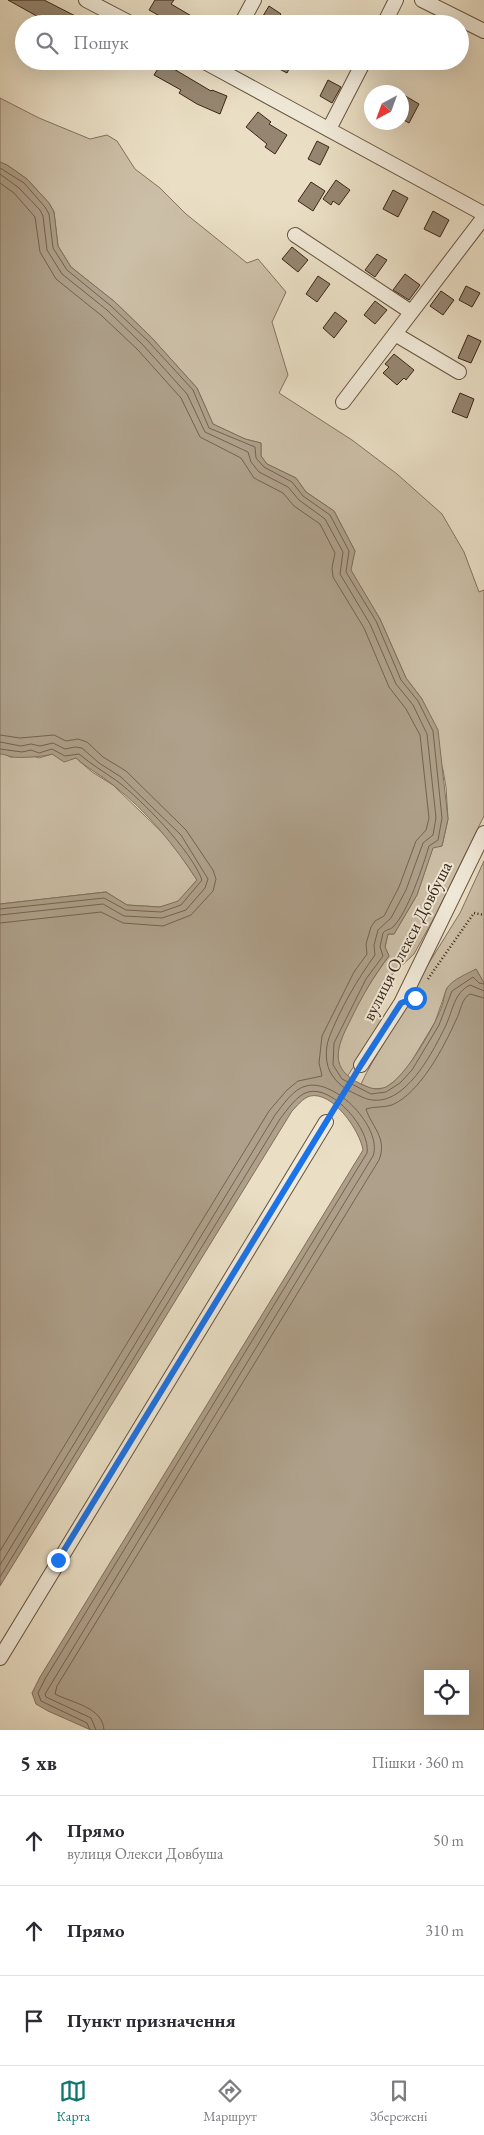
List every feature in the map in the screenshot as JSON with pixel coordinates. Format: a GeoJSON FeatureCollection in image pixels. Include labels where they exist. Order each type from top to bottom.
{"type":"FeatureCollection","features":[{"type":"Feature","properties":{"kind":"street"},"geometry":{"type":"LineString","coordinates":[[86,0],[115,15]]}},
{"type":"Feature","properties":{"kind":"street"},"geometry":{"type":"LineString","coordinates":[[246,15],[254,0]]}},
{"type":"Feature","properties":{"kind":"street"},"geometry":{"type":"LineString","coordinates":[[388,15],[396,0]]}},
{"type":"Feature","properties":{"kind":"street"},"geometry":{"type":"LineString","coordinates":[[422,0],[452,15]]}},
{"type":"Feature","properties":{"kind":"street"},"geometry":{"type":"LineString","coordinates":[[469,24],[484,31]]}},
{"type":"Feature","properties":{"kind":"street"},"geometry":{"type":"LineString","coordinates":[[228,70],[484,215],[343,402]]}},
{"type":"Feature","properties":{"kind":"street"},"geometry":{"type":"LineString","coordinates":[[329,129],[359,70]]}},
{"type":"Feature","properties":{"kind":"street"},"geometry":{"type":"LineString","coordinates":[[295,235],[411,312]]}},
{"type":"Feature","properties":{"kind":"street"},"geometry":{"type":"LineString","coordinates":[[395,334],[459,372]]}},
{"type":"Feature","properties":{"kind":"street","name":"вулиця Олекси Довбуша"},"geometry":{"type":"LineString","coordinates":[[361,1065],[401,1003],[484,834]]}},
{"type":"Feature","properties":{"kind":"street"},"geometry":{"type":"LineString","coordinates":[[0,1658],[326,1122]]}},
{"type":"Feature","properties":{"kind":"path"},"geometry":{"type":"LineString","coordinates":[[426,983],[474,913],[484,915]]}},
{"type":"Feature","properties":{"kind":"path"},"geometry":{"type":"LineString","coordinates":[[326,1122],[361,1065]]}},
{"type":"Feature","properties":{"kind":"shaded area"},"geometry":{"type":"Polygon","coordinates":[[[0,98],[39,118],[90,139],[107,135],[117,141],[135,169],[160,188],[186,214],[247,263],[258,259],[286,292],[272,322],[288,375],[279,393],[352,440],[397,474],[442,514],[464,552],[479,592],[484,590],[484,816],[435,916],[414,954],[380,986],[382,994],[374,1002],[377,1013],[384,1019],[347,1077],[338,1064],[341,1039],[355,1008],[389,956],[385,947],[388,934],[394,934],[417,895],[433,847],[442,846],[448,819],[443,770],[422,699],[406,678],[380,619],[350,570],[355,551],[334,511],[306,492],[296,478],[267,464],[261,456],[261,443],[245,439],[213,424],[197,388],[151,337],[115,302],[71,267],[58,246],[54,212],[49,203],[27,179],[0,162],[0,98]]]}},
{"type":"Feature","properties":{"kind":"shaded area"},"geometry":{"type":"Polygon","coordinates":[[[4,753],[10,757],[30,755],[39,758],[52,754],[76,758],[92,772],[113,785],[172,842],[197,880],[178,902],[160,907],[127,905],[106,892],[0,904],[0,754],[4,753]]]}},
{"type":"Feature","properties":{"kind":"shaded area"},"geometry":{"type":"Polygon","coordinates":[[[484,861],[484,983],[476,969],[447,988],[435,1022],[408,1067],[396,1080],[385,1088],[372,1089],[361,1084],[399,1018],[409,995],[460,913],[484,861]]]}},
{"type":"Feature","properties":{"kind":"water"},"geometry":{"type":"Polygon","coordinates":[[[0,162],[27,179],[49,203],[54,212],[58,246],[71,267],[115,302],[151,337],[197,388],[213,424],[245,439],[261,443],[261,456],[267,464],[296,478],[306,492],[334,511],[355,551],[351,570],[380,619],[406,678],[422,699],[438,730],[448,819],[442,846],[433,848],[417,895],[394,934],[388,934],[385,947],[389,956],[354,1012],[341,1040],[338,1057],[344,1072],[351,1078],[370,1088],[379,1089],[386,1087],[394,1082],[402,1073],[418,1051],[438,1015],[446,990],[450,985],[456,979],[476,969],[484,983],[484,1730],[91,1730],[36,1704],[32,1693],[40,1677],[363,1150],[351,1123],[328,1100],[319,1096],[310,1096],[292,1111],[0,1586],[0,904],[106,892],[127,905],[160,907],[178,901],[197,880],[179,854],[148,817],[108,781],[76,758],[64,762],[52,754],[38,757],[12,757],[0,754],[0,162]]]}},
{"type":"Feature","properties":{"kind":"building"},"geometry":{"type":"Polygon","coordinates":[[[8,0],[44,0],[73,15],[35,15],[8,0]]]}},
{"type":"Feature","properties":{"kind":"building"},"geometry":{"type":"Polygon","coordinates":[[[155,0],[174,0],[171,4],[190,15],[158,15],[149,10],[155,0]]]}},
{"type":"Feature","properties":{"kind":"building"},"geometry":{"type":"Polygon","coordinates":[[[269,6],[281,14],[280,15],[264,15],[269,6]]]}},
{"type":"Feature","properties":{"kind":"building"},"geometry":{"type":"Polygon","coordinates":[[[157,70],[176,70],[211,91],[227,96],[220,114],[197,104],[179,93],[181,90],[154,75],[157,70]]]}},
{"type":"Feature","properties":{"kind":"building"},"geometry":{"type":"Polygon","coordinates":[[[328,80],[341,87],[332,103],[320,96],[328,80]]]}},
{"type":"Feature","properties":{"kind":"building"},"geometry":{"type":"Polygon","coordinates":[[[409,98],[419,104],[409,123],[409,98]]]}},
{"type":"Feature","properties":{"kind":"building"},"geometry":{"type":"Polygon","coordinates":[[[258,112],[271,122],[269,124],[287,135],[275,154],[265,147],[267,144],[246,127],[258,112]]]}},
{"type":"Feature","properties":{"kind":"building"},"geometry":{"type":"Polygon","coordinates":[[[317,141],[329,147],[320,165],[308,159],[317,141]]]}},
{"type":"Feature","properties":{"kind":"building"},"geometry":{"type":"Polygon","coordinates":[[[336,180],[350,190],[339,205],[333,201],[331,205],[323,199],[336,180]]]}},
{"type":"Feature","properties":{"kind":"building"},"geometry":{"type":"Polygon","coordinates":[[[311,182],[325,191],[313,211],[298,201],[311,182]]]}},
{"type":"Feature","properties":{"kind":"building"},"geometry":{"type":"Polygon","coordinates":[[[393,190],[408,198],[398,217],[383,209],[393,190]]]}},
{"type":"Feature","properties":{"kind":"building"},"geometry":{"type":"Polygon","coordinates":[[[433,211],[449,220],[440,237],[424,229],[433,211]]]}},
{"type":"Feature","properties":{"kind":"building"},"geometry":{"type":"Polygon","coordinates":[[[292,247],[308,260],[298,272],[282,259],[292,247]]]}},
{"type":"Feature","properties":{"kind":"building"},"geometry":{"type":"Polygon","coordinates":[[[377,254],[387,260],[375,277],[365,270],[377,254]]]}},
{"type":"Feature","properties":{"kind":"building"},"geometry":{"type":"Polygon","coordinates":[[[405,274],[420,285],[409,300],[393,290],[405,274]]]}},
{"type":"Feature","properties":{"kind":"building"},"geometry":{"type":"Polygon","coordinates":[[[318,276],[330,284],[317,302],[306,294],[318,276]]]}},
{"type":"Feature","properties":{"kind":"building"},"geometry":{"type":"Polygon","coordinates":[[[466,286],[480,293],[472,307],[459,300],[466,286]]]}},
{"type":"Feature","properties":{"kind":"building"},"geometry":{"type":"Polygon","coordinates":[[[441,291],[454,300],[443,315],[430,306],[441,291]]]}},
{"type":"Feature","properties":{"kind":"building"},"geometry":{"type":"Polygon","coordinates":[[[375,301],[387,310],[375,324],[364,315],[375,301]]]}},
{"type":"Feature","properties":{"kind":"building"},"geometry":{"type":"Polygon","coordinates":[[[335,312],[347,321],[334,338],[323,328],[335,312]]]}},
{"type":"Feature","properties":{"kind":"building"},"geometry":{"type":"Polygon","coordinates":[[[468,335],[481,341],[471,363],[458,358],[468,335]]]}},
{"type":"Feature","properties":{"kind":"building"},"geometry":{"type":"Polygon","coordinates":[[[394,354],[414,370],[406,380],[404,378],[397,385],[383,373],[389,367],[385,364],[394,354]]]}},
{"type":"Feature","properties":{"kind":"building"},"geometry":{"type":"Polygon","coordinates":[[[460,393],[474,399],[467,418],[452,412],[460,393]]]}},
{"type":"Feature","properties":{"kind":"route"},"geometry":{"type":"LineString","coordinates":[[58,1560],[361,1065],[401,1003],[415,998]]}}]}
